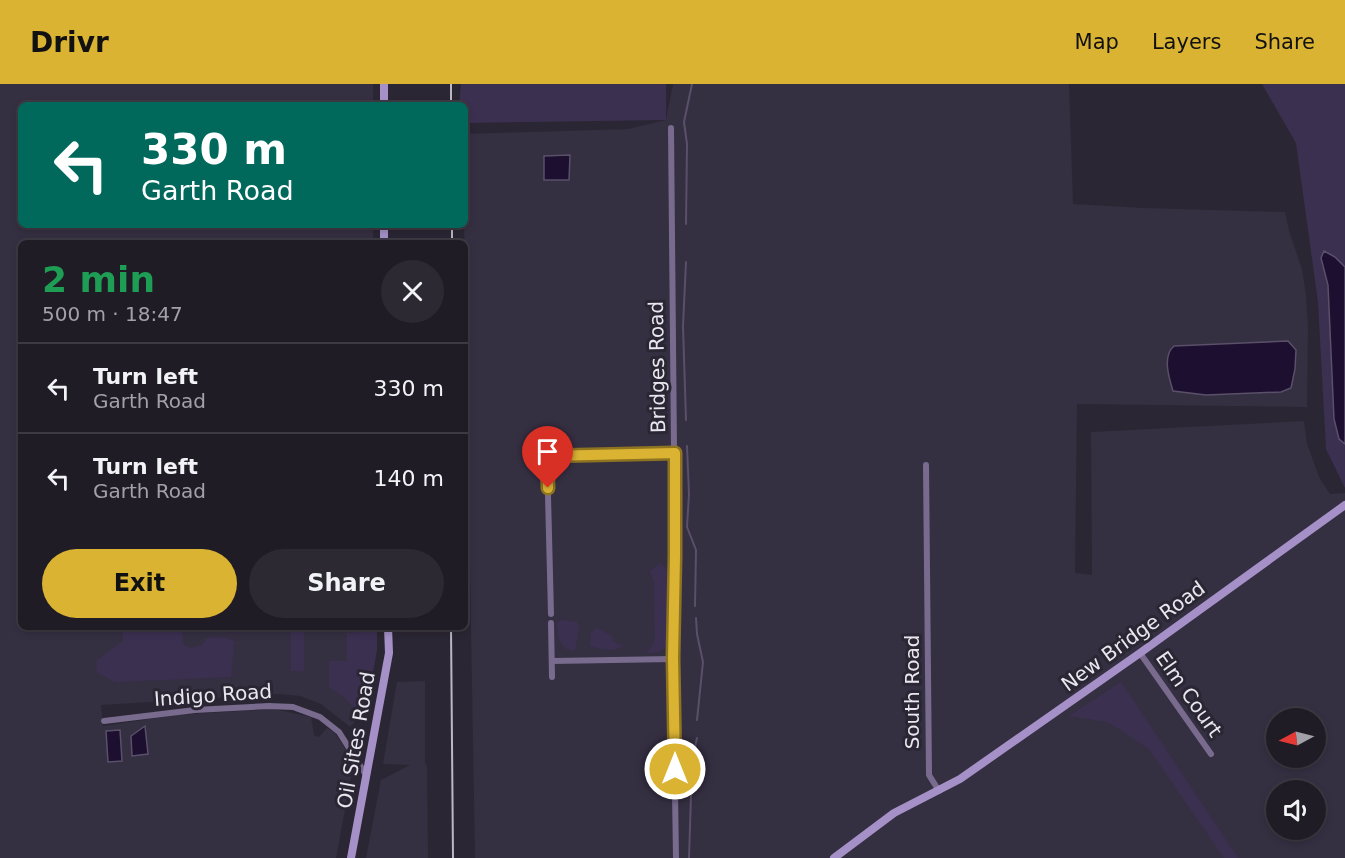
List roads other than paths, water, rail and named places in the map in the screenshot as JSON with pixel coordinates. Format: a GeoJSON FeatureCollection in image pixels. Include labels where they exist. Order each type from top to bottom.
{"type":"FeatureCollection","features":[{"type":"Feature","properties":{"kind":"street"},"geometry":{"type":"LineString","coordinates":[[384,84],[384,102]]}},
{"type":"Feature","properties":{"kind":"street","name":"Bridges Road"},"geometry":{"type":"LineString","coordinates":[[671,128],[676,858]]}},
{"type":"Feature","properties":{"kind":"street"},"geometry":{"type":"LineString","coordinates":[[551,614],[547,456],[675,453]]}},
{"type":"Feature","properties":{"kind":"street","name":"South Road"},"geometry":{"type":"LineString","coordinates":[[926,465],[929,775],[939,791]]}},
{"type":"Feature","properties":{"kind":"street","name":"New Bridge Road"},"geometry":{"type":"LineString","coordinates":[[939,791],[960,779],[1140,653],[1345,505]]}},
{"type":"Feature","properties":{"kind":"street"},"geometry":{"type":"LineString","coordinates":[[551,623],[552,677]]}},
{"type":"Feature","properties":{"kind":"street","name":"Oil Sites Road"},"geometry":{"type":"LineString","coordinates":[[351,858],[388,653],[388,630]]}},
{"type":"Feature","properties":{"kind":"street","name":"Elm Court"},"geometry":{"type":"LineString","coordinates":[[1140,653],[1211,754]]}},
{"type":"Feature","properties":{"kind":"street"},"geometry":{"type":"LineString","coordinates":[[552,661],[673,658]]}},
{"type":"Feature","properties":{"kind":"street","name":"Indigo Road"},"geometry":{"type":"LineString","coordinates":[[104,721],[195,710],[293,707],[320,717],[339,732],[366,775]]}},
{"type":"Feature","properties":{"kind":"street"},"geometry":{"type":"LineString","coordinates":[[834,858],[894,813],[939,791]]}},
{"type":"Feature","properties":{"kind":"waterway"},"geometry":{"type":"LineString","coordinates":[[686,224],[687,144],[684,122],[692,84]]}},
{"type":"Feature","properties":{"kind":"waterway"},"geometry":{"type":"LineString","coordinates":[[686,262],[683,326],[686,420]]}},
{"type":"Feature","properties":{"kind":"waterway"},"geometry":{"type":"LineString","coordinates":[[687,446],[689,494],[687,527],[696,550],[695,606]]}},
{"type":"Feature","properties":{"kind":"waterway"},"geometry":{"type":"LineString","coordinates":[[696,618],[703,662],[697,720]]}},
{"type":"Feature","properties":{"kind":"waterway"},"geometry":{"type":"LineString","coordinates":[[692,783],[691,765],[697,738]]}},
{"type":"Feature","properties":{"kind":"waterway"},"geometry":{"type":"LineString","coordinates":[[689,858],[691,795]]}},
{"type":"Feature","properties":{"kind":"railway"},"geometry":{"type":"LineString","coordinates":[[451,84],[451,102]]}},
{"type":"Feature","properties":{"kind":"railway"},"geometry":{"type":"LineString","coordinates":[[452,228],[452,240]]}},
{"type":"Feature","properties":{"kind":"railway"},"geometry":{"type":"LineString","coordinates":[[451,630],[453,858]]}}]}
